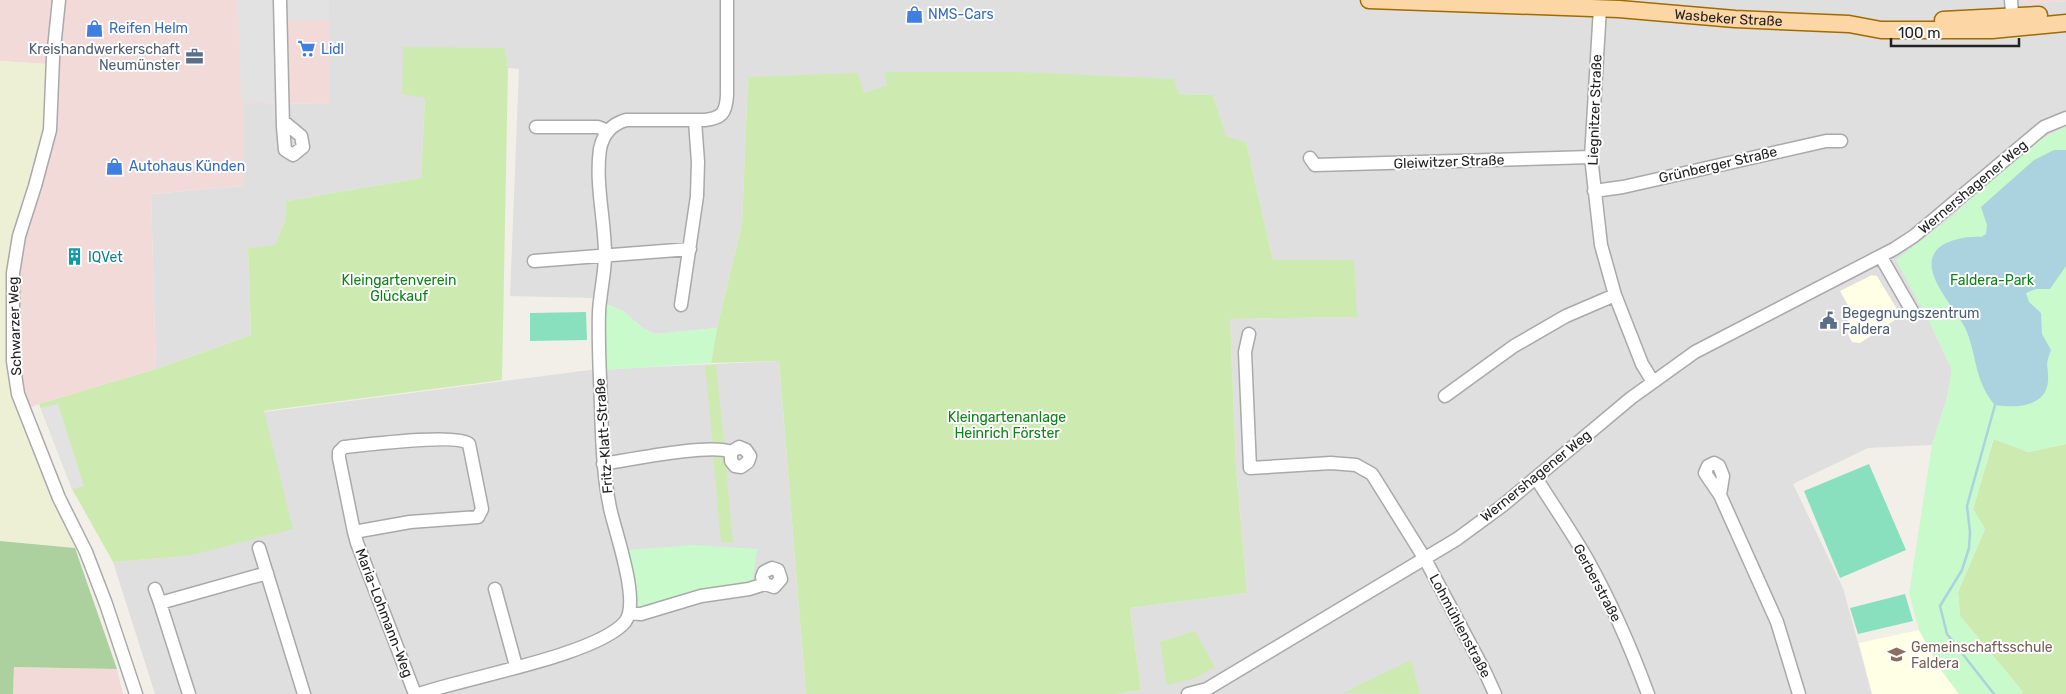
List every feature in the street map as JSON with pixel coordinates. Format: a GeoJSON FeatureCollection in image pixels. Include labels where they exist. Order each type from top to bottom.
{"type":"FeatureCollection","features":[{"type":"Feature","properties":{"kind":"main road","name":"Wasbeker Straße"},"geometry":{"type":"LineString","coordinates":[[1369,0],[1576,4],[1600,8],[1735,19],[1849,24],[1881,30],[1960,30],[2066,13]]}},
{"type":"Feature","properties":{"kind":"main road","name":"Wasbeker Straße"},"geometry":{"type":"LineString","coordinates":[[2013,22],[2066,23]]}},
{"type":"Feature","properties":{"kind":"street","name":"Schwarzer Weg"},"geometry":{"type":"LineString","coordinates":[[59,0],[53,58],[50,130],[19,236],[13,273],[13,361],[18,394],[59,498],[86,552],[106,604],[136,694]]}},
{"type":"Feature","properties":{"kind":"street"},"geometry":{"type":"LineString","coordinates":[[280,0],[282,121]]}},
{"type":"Feature","properties":{"kind":"street"},"geometry":{"type":"LineString","coordinates":[[536,127],[598,127],[608,131],[619,122],[626,120],[695,120],[720,117],[726,110],[727,0]]}},
{"type":"Feature","properties":{"kind":"street"},"geometry":{"type":"LineString","coordinates":[[2011,0],[2013,22]]}},
{"type":"Feature","properties":{"kind":"street","name":"Liegnitzer Straße"},"geometry":{"type":"LineString","coordinates":[[1600,8],[1591,157],[1601,244],[1615,295],[1642,364],[1653,382]]}},
{"type":"Feature","properties":{"kind":"street","name":"Wernershagener Weg"},"geometry":{"type":"LineString","coordinates":[[1188,694],[1207,689],[1425,559],[1502,506],[1631,398],[1695,352],[1716,339],[1881,257],[1914,236],[2044,127],[2066,118]]}},
{"type":"Feature","properties":{"kind":"street"},"geometry":{"type":"LineString","coordinates":[[681,305],[698,183],[695,120]]}},
{"type":"Feature","properties":{"kind":"street","name":"Fritz-Klatt-Straße"},"geometry":{"type":"LineString","coordinates":[[608,131],[600,150],[599,176],[605,256],[598,358],[603,464],[611,511],[626,569],[629,613]]}},
{"type":"Feature","properties":{"kind":"street","name":"Grünberger Straße"},"geometry":{"type":"LineString","coordinates":[[1594,191],[1623,187],[1826,141],[1841,141]]}},
{"type":"Feature","properties":{"kind":"street","name":"Gleiwitzer Straße"},"geometry":{"type":"LineString","coordinates":[[1310,158],[1315,166],[1591,157]]}},
{"type":"Feature","properties":{"kind":"street"},"geometry":{"type":"LineString","coordinates":[[534,261],[690,249]]}},
{"type":"Feature","properties":{"kind":"street"},"geometry":{"type":"LineString","coordinates":[[1881,257],[1912,311]]}},
{"type":"Feature","properties":{"kind":"street"},"geometry":{"type":"LineString","coordinates":[[1445,396],[1514,346],[1566,316],[1615,295]]}},
{"type":"Feature","properties":{"kind":"street","name":"Lohmühlenstraße"},"geometry":{"type":"LineString","coordinates":[[1249,334],[1244,352],[1250,468],[1331,463],[1356,465],[1372,474],[1425,559],[1486,672],[1495,694]]}},
{"type":"Feature","properties":{"kind":"street","name":"Maria-Lohmann-Weg"},"geometry":{"type":"LineString","coordinates":[[354,532],[410,522],[475,518],[480,516],[482,510],[469,444],[459,440],[407,441],[341,449],[339,458],[354,532],[415,694]]}},
{"type":"Feature","properties":{"kind":"street"},"geometry":{"type":"LineString","coordinates":[[603,464],[686,452],[721,449],[731,452]]}},
{"type":"Feature","properties":{"kind":"street","name":"Gerberstraße"},"geometry":{"type":"LineString","coordinates":[[1536,478],[1586,558],[1614,613],[1648,694]]}},
{"type":"Feature","properties":{"kind":"street"},"geometry":{"type":"LineString","coordinates":[[1720,495],[1777,622],[1799,694]]}},
{"type":"Feature","properties":{"kind":"street"},"geometry":{"type":"LineString","coordinates":[[260,548],[304,694]]}},
{"type":"Feature","properties":{"kind":"street"},"geometry":{"type":"LineString","coordinates":[[160,603],[267,573]]}},
{"type":"Feature","properties":{"kind":"street"},"geometry":{"type":"LineString","coordinates":[[419,694],[562,653],[592,642],[618,628],[629,613],[641,614],[701,596],[750,589],[764,584]]}},
{"type":"Feature","properties":{"kind":"street"},"geometry":{"type":"LineString","coordinates":[[155,589],[189,694]]}},
{"type":"Feature","properties":{"kind":"street"},"geometry":{"type":"LineString","coordinates":[[495,589],[516,666]]}},
{"type":"Feature","properties":{"kind":"shaded area"},"geometry":{"type":"Polygon","coordinates":[[[0,0],[329,0],[329,104],[244,103],[244,186],[151,194],[156,369],[39,404],[20,412],[8,273],[13,233],[43,128],[47,64],[0,61],[0,0]]]}},
{"type":"Feature","properties":{"kind":"shaded area"},"geometry":{"type":"Polygon","coordinates":[[[238,0],[329,0],[329,20],[279,21],[280,102],[241,102],[238,0]]]}},
{"type":"Feature","properties":{"kind":"shaded area"},"geometry":{"type":"Polygon","coordinates":[[[329,0],[2021,0],[2024,4],[2066,1],[2066,127],[2047,136],[2001,167],[1954,215],[1931,325],[1952,370],[1947,398],[1932,445],[1868,448],[1793,484],[1843,588],[1872,694],[1115,694],[1141,690],[1130,608],[1247,593],[1236,466],[1230,319],[1357,317],[1273,260],[1246,142],[1226,137],[1213,95],[1179,94],[1019,72],[884,72],[888,85],[864,93],[748,77],[742,224],[717,328],[655,334],[644,329],[623,311],[592,298],[510,296],[519,69],[508,68],[505,48],[425,98],[421,178],[286,201],[285,221],[275,246],[248,248],[251,335],[156,369],[151,194],[244,186],[244,103],[329,104],[329,0]]]}},
{"type":"Feature","properties":{"kind":"shaded area"},"geometry":{"type":"Polygon","coordinates":[[[2021,0],[2066,0],[2066,1],[2024,4],[2021,0]]]}},
{"type":"Feature","properties":{"kind":"shaded area"},"geometry":{"type":"Polygon","coordinates":[[[0,61],[47,64],[43,128],[13,233],[8,273],[9,358],[52,498],[75,548],[0,541],[0,61]]]}},
{"type":"Feature","properties":{"kind":"shaded area"},"geometry":{"type":"Polygon","coordinates":[[[1872,275],[1877,276],[1901,316],[1860,343],[1852,342],[1844,326],[1848,320],[1849,307],[1840,291],[1872,275]]]}},
{"type":"Feature","properties":{"kind":"shaded area"},"geometry":{"type":"Polygon","coordinates":[[[779,361],[806,694],[155,694],[113,562],[188,556],[264,412],[590,370],[779,361]]]}},
{"type":"Feature","properties":{"kind":"shaded area"},"geometry":{"type":"Polygon","coordinates":[[[58,404],[84,486],[72,489],[41,408],[58,404]]]}},
{"type":"Feature","properties":{"kind":"shaded area","name":"Gemeinschaftsschule Faldera"},"geometry":{"type":"Polygon","coordinates":[[[1919,630],[1939,667],[1959,694],[1872,694],[1859,643],[1919,630]]]}},
{"type":"Feature","properties":{"kind":"shaded area"},"geometry":{"type":"Polygon","coordinates":[[[14,667],[117,669],[123,694],[13,694],[14,667]]]}},
{"type":"Feature","properties":{"kind":"green space","name":"Kleingartenverein Glückauf"},"geometry":{"type":"Polygon","coordinates":[[[403,47],[505,48],[508,68],[502,380],[264,411],[293,529],[188,556],[113,562],[72,489],[39,404],[156,369],[251,335],[248,248],[275,245],[285,221],[286,201],[421,178],[425,98],[402,94],[403,47]]]}},
{"type":"Feature","properties":{"kind":"green space","name":"Kleingartenanlage Heinrich Förster"},"geometry":{"type":"Polygon","coordinates":[[[884,72],[1019,72],[1174,79],[1179,94],[1213,95],[1226,136],[1246,142],[1273,260],[1354,260],[1357,317],[1230,319],[1236,466],[1247,593],[1130,608],[1141,690],[1115,694],[806,694],[779,361],[711,363],[717,328],[742,224],[748,77],[858,73],[864,93],[887,85],[884,72]]]}},
{"type":"Feature","properties":{"kind":"green space","name":"Faldera-Park"},"geometry":{"type":"Polygon","coordinates":[[[2066,127],[2066,444],[2028,452],[1993,439],[1973,509],[1985,529],[1958,592],[1960,616],[2023,692],[2021,694],[1959,694],[1939,667],[1919,630],[1909,593],[1932,445],[1947,398],[1952,370],[1931,325],[1896,260],[1954,215],[2001,167],[2047,136],[2066,127]]]}},
{"type":"Feature","properties":{"kind":"green space"},"geometry":{"type":"Polygon","coordinates":[[[606,304],[623,311],[644,329],[655,334],[717,328],[711,363],[605,370],[606,304]]]}},
{"type":"Feature","properties":{"kind":"green space"},"geometry":{"type":"Polygon","coordinates":[[[586,312],[587,340],[530,341],[530,313],[586,312]]]}},
{"type":"Feature","properties":{"kind":"green space"},"geometry":{"type":"Polygon","coordinates":[[[716,365],[724,444],[713,445],[705,366],[716,365]]]}},
{"type":"Feature","properties":{"kind":"green space"},"geometry":{"type":"Polygon","coordinates":[[[1994,438],[2028,452],[2066,444],[2066,694],[2021,694],[2023,692],[1960,616],[1958,592],[1985,529],[1973,509],[1994,438]]]}},
{"type":"Feature","properties":{"kind":"green space"},"geometry":{"type":"Polygon","coordinates":[[[713,454],[725,455],[733,543],[721,542],[713,454]]]}},
{"type":"Feature","properties":{"kind":"green space"},"geometry":{"type":"Polygon","coordinates":[[[1869,464],[1906,550],[1840,578],[1804,491],[1869,464]]]}},
{"type":"Feature","properties":{"kind":"green space"},"geometry":{"type":"Polygon","coordinates":[[[0,541],[75,548],[117,669],[14,667],[13,694],[0,694],[0,541]]]}},
{"type":"Feature","properties":{"kind":"green space"},"geometry":{"type":"Polygon","coordinates":[[[694,545],[757,549],[753,579],[745,586],[634,610],[628,550],[694,545]]]}},
{"type":"Feature","properties":{"kind":"green space"},"geometry":{"type":"Polygon","coordinates":[[[1905,594],[1913,621],[1858,634],[1850,608],[1905,594]]]}},
{"type":"Feature","properties":{"kind":"green space"},"geometry":{"type":"Polygon","coordinates":[[[1195,631],[1215,667],[1193,679],[1167,685],[1160,642],[1195,631]]]}},
{"type":"Feature","properties":{"kind":"green space"},"geometry":{"type":"Polygon","coordinates":[[[1411,660],[1420,694],[1343,693],[1411,660]]]}},
{"type":"Feature","properties":{"kind":"water"},"geometry":{"type":"Polygon","coordinates":[[[2054,150],[2066,150],[2066,266],[2050,289],[2036,289],[2026,293],[2029,302],[2041,313],[2042,334],[2051,350],[2047,364],[2048,381],[2046,390],[2042,397],[2028,404],[2020,406],[1995,405],[1988,396],[1980,379],[1967,332],[1934,277],[1933,255],[1941,246],[1955,240],[1981,237],[1986,234],[1987,225],[1981,207],[2034,160],[2054,150]]]}},
{"type":"Feature","properties":{"kind":"waterway"},"geometry":{"type":"LineString","coordinates":[[1994,694],[1947,634],[1940,606],[1962,570],[1969,548],[1970,532],[1967,506],[1995,405]]}},
{"type":"Feature","properties":{"kind":"place","name":"NMS-Cars"},"geometry":{"type":"Point","coordinates":[914,14]}},
{"type":"Feature","properties":{"kind":"place","name":"Reifen Helm"},"geometry":{"type":"Point","coordinates":[95,28]}},
{"type":"Feature","properties":{"kind":"place","name":"Lidl"},"geometry":{"type":"Point","coordinates":[307,49]}},
{"type":"Feature","properties":{"kind":"place","name":"Kreishandwerkerschaft Neumünster"},"geometry":{"type":"Point","coordinates":[194,57]}},
{"type":"Feature","properties":{"kind":"place","name":"Autohaus Künden"},"geometry":{"type":"Point","coordinates":[115,166]}},
{"type":"Feature","properties":{"kind":"place","name":"IQVet"},"geometry":{"type":"Point","coordinates":[74,257]}},
{"type":"Feature","properties":{"kind":"place","name":"Begegnungszentrum Faldera"},"geometry":{"type":"Point","coordinates":[1828,321]}},
{"type":"Feature","properties":{"kind":"place","name":"Gemeinschaftsschule Faldera"},"geometry":{"type":"Point","coordinates":[1897,655]}}]}
